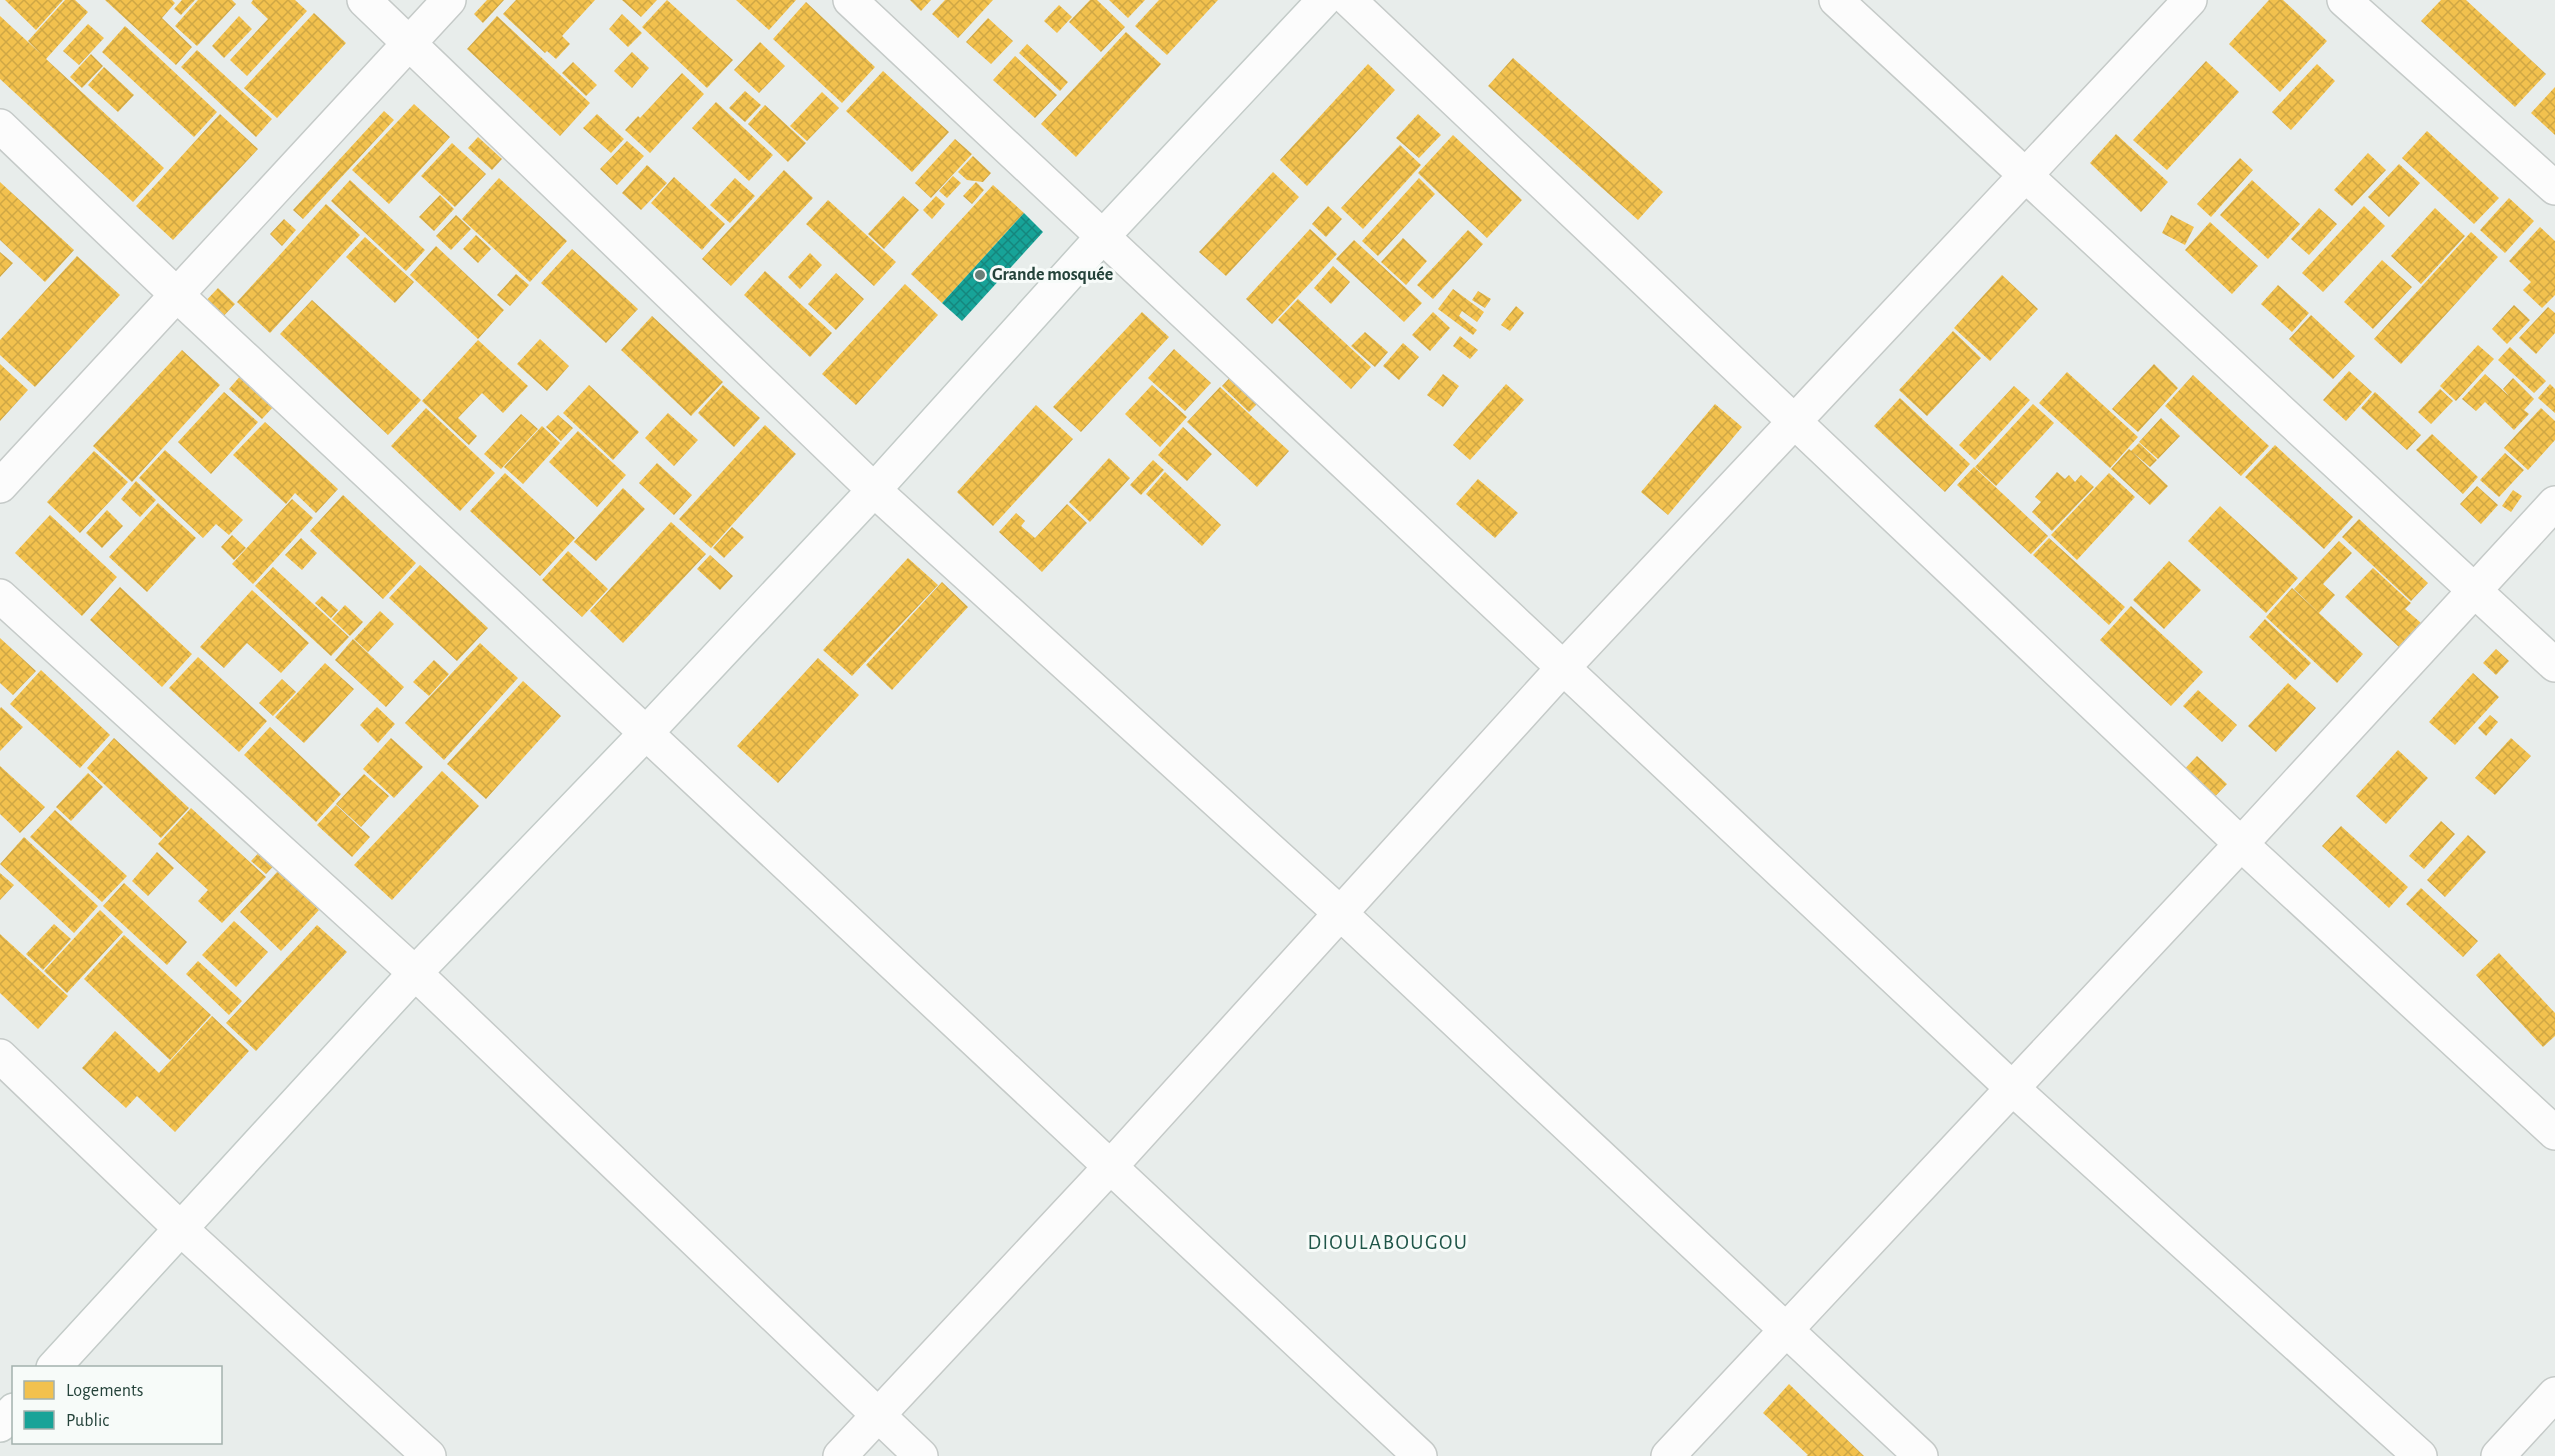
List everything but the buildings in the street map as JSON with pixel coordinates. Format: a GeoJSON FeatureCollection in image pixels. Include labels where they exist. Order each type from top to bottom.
{"type":"FeatureCollection","features":[{"type":"Feature","properties":{"kind":"street"},"geometry":{"type":"LineString","coordinates":[[364,0],[874,490],[1340,913],[1921,1456]]}},
{"type":"Feature","properties":{"kind":"street"},"geometry":{"type":"LineString","coordinates":[[0,486],[449,0]]}},
{"type":"Feature","properties":{"kind":"street"},"geometry":{"type":"LineString","coordinates":[[850,0],[2012,1088],[2420,1456]]}},
{"type":"Feature","properties":{"kind":"street"},"geometry":{"type":"LineString","coordinates":[[55,1366],[182,1230],[415,973],[646,733],[874,490],[1103,236],[1324,0]]}},
{"type":"Feature","properties":{"kind":"street"},"geometry":{"type":"LineString","coordinates":[[1349,0],[2241,844],[2555,1133]]}},
{"type":"Feature","properties":{"kind":"street"},"geometry":{"type":"LineString","coordinates":[[1836,0],[2555,665]]}},
{"type":"Feature","properties":{"kind":"street"},"geometry":{"type":"LineString","coordinates":[[840,1456],[1111,1167],[1562,669],[2190,0]]}},
{"type":"Feature","properties":{"kind":"street"},"geometry":{"type":"LineString","coordinates":[[2344,0],[2555,188]]}},
{"type":"Feature","properties":{"kind":"street"},"geometry":{"type":"LineString","coordinates":[[0,126],[177,295],[1420,1456]]}},
{"type":"Feature","properties":{"kind":"street"},"geometry":{"type":"LineString","coordinates":[[1668,1456],[2241,844],[2555,503]]}},
{"type":"Feature","properties":{"kind":"street"},"geometry":{"type":"LineString","coordinates":[[0,596],[415,973],[921,1456]]}},
{"type":"Feature","properties":{"kind":"street"},"geometry":{"type":"LineString","coordinates":[[0,1056],[182,1230],[429,1456]]}},
{"type":"Feature","properties":{"kind":"street"},"geometry":{"type":"LineString","coordinates":[[2498,1456],[2555,1394]]}},
{"type":"Feature","properties":{"kind":"street"},"geometry":{"type":"LineString","coordinates":[[0,1425],[12,1412]]}},
{"type":"Feature","properties":{"kind":"place","name":"Grande mosquée"},"geometry":{"type":"Point","coordinates":[980,275]}},
{"type":"Feature","properties":{"kind":"district","name":"DIOULABOUGOU"},"geometry":{"type":"Point","coordinates":[1388,1242]}}]}
